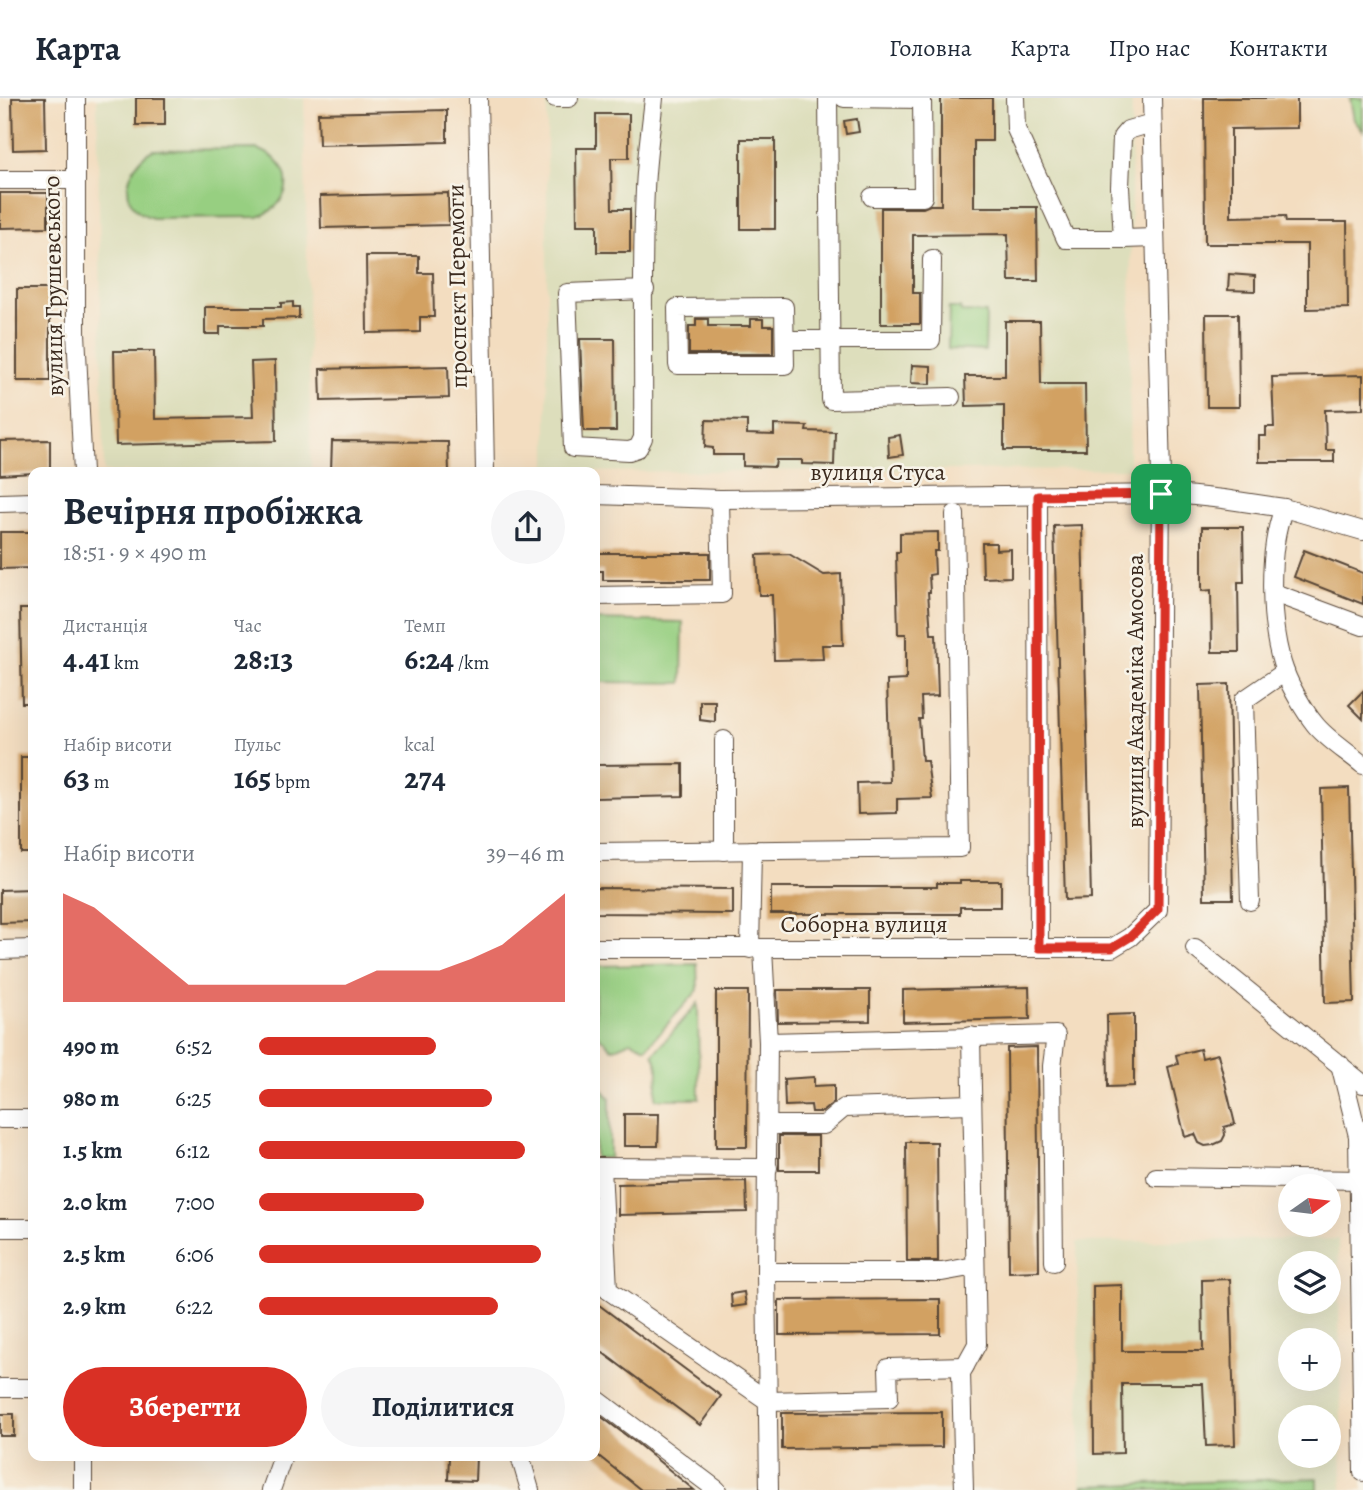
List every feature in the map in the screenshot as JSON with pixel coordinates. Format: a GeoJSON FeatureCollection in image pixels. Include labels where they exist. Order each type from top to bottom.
{"type":"FeatureCollection","features":[{"type":"Feature","properties":{"kind":"street","name":"вулиця Грушевського"},"geometry":{"type":"LineString","coordinates":[[76,98],[76,333],[83,467]]}},
{"type":"Feature","properties":{"kind":"street","name":"проспект Перемоги"},"geometry":{"type":"LineString","coordinates":[[478,98],[485,467]]}},
{"type":"Feature","properties":{"kind":"street"},"geometry":{"type":"LineString","coordinates":[[555,98],[569,98]]}},
{"type":"Feature","properties":{"kind":"street"},"geometry":{"type":"LineString","coordinates":[[645,290],[567,293],[573,448],[629,452],[638,448],[643,438],[645,290],[645,187],[654,98]]}},
{"type":"Feature","properties":{"kind":"street"},"geometry":{"type":"LineString","coordinates":[[828,98],[831,400],[951,397]]}},
{"type":"Feature","properties":{"kind":"street"},"geometry":{"type":"LineString","coordinates":[[844,98],[922,98],[923,197],[872,197]]}},
{"type":"Feature","properties":{"kind":"street"},"geometry":{"type":"LineString","coordinates":[[1015,98],[1016,130],[1066,239],[1155,238]]}},
{"type":"Feature","properties":{"kind":"street","name":"вулиця Академіка Амосова"},"geometry":{"type":"LineString","coordinates":[[1130,937],[1158,909],[1161,494],[1152,98]]}},
{"type":"Feature","properties":{"kind":"street"},"geometry":{"type":"LineString","coordinates":[[1123,239],[1120,187],[1122,138],[1128,130],[1152,123]]}},
{"type":"Feature","properties":{"kind":"street"},"geometry":{"type":"LineString","coordinates":[[0,180],[76,180]]}},
{"type":"Feature","properties":{"kind":"street"},"geometry":{"type":"LineString","coordinates":[[785,340],[931,340],[932,259]]}},
{"type":"Feature","properties":{"kind":"street"},"geometry":{"type":"LineString","coordinates":[[784,307],[785,340],[785,365],[678,365],[677,308],[784,307]]}},
{"type":"Feature","properties":{"kind":"street","name":"вулиця Стуса"},"geometry":{"type":"LineString","coordinates":[[600,495],[720,499],[1161,494],[1284,508],[1363,531]]}},
{"type":"Feature","properties":{"kind":"street"},"geometry":{"type":"LineString","coordinates":[[1038,496],[1039,948]]}},
{"type":"Feature","properties":{"kind":"street"},"geometry":{"type":"LineString","coordinates":[[600,596],[722,594],[720,499]]}},
{"type":"Feature","properties":{"kind":"street"},"geometry":{"type":"LineString","coordinates":[[0,503],[28,502]]}},
{"type":"Feature","properties":{"kind":"street"},"geometry":{"type":"LineString","coordinates":[[1284,508],[1278,526],[1274,593],[1275,627],[1285,672],[1314,724],[1363,765]]}},
{"type":"Feature","properties":{"kind":"street"},"geometry":{"type":"LineString","coordinates":[[600,852],[961,848],[955,514]]}},
{"type":"Feature","properties":{"kind":"street"},"geometry":{"type":"LineString","coordinates":[[1274,593],[1363,626]]}},
{"type":"Feature","properties":{"kind":"street"},"geometry":{"type":"LineString","coordinates":[[1250,901],[1244,700],[1285,672]]}},
{"type":"Feature","properties":{"kind":"street"},"geometry":{"type":"LineString","coordinates":[[724,740],[724,851]]}},
{"type":"Feature","properties":{"kind":"street"},"geometry":{"type":"LineString","coordinates":[[751,850],[757,949],[768,1042],[766,1272],[769,1490]]}},
{"type":"Feature","properties":{"kind":"street","name":"Соборна вулиця"},"geometry":{"type":"LineString","coordinates":[[600,948],[1112,948],[1130,937]]}},
{"type":"Feature","properties":{"kind":"street"},"geometry":{"type":"LineString","coordinates":[[1195,948],[1363,1084]]}},
{"type":"Feature","properties":{"kind":"street"},"geometry":{"type":"LineString","coordinates":[[0,950],[28,949]]}},
{"type":"Feature","properties":{"kind":"street"},"geometry":{"type":"LineString","coordinates":[[768,1042],[1056,1035],[1052,1066],[1054,1262]]}},
{"type":"Feature","properties":{"kind":"street"},"geometry":{"type":"LineString","coordinates":[[964,1490],[961,1373],[977,1344],[971,1037]]}},
{"type":"Feature","properties":{"kind":"street"},"geometry":{"type":"LineString","coordinates":[[1340,1064],[1358,1136],[1361,1179],[1363,1472]]}},
{"type":"Feature","properties":{"kind":"street"},"geometry":{"type":"LineString","coordinates":[[769,1125],[824,1125],[844,1108],[972,1104]]}},
{"type":"Feature","properties":{"kind":"street"},"geometry":{"type":"LineString","coordinates":[[0,1119],[28,1119]]}},
{"type":"Feature","properties":{"kind":"street"},"geometry":{"type":"LineString","coordinates":[[600,1167],[768,1168]]}},
{"type":"Feature","properties":{"kind":"street"},"geometry":{"type":"LineString","coordinates":[[1156,1177],[1361,1179]]}},
{"type":"Feature","properties":{"kind":"street"},"geometry":{"type":"LineString","coordinates":[[600,1181],[608,1290],[768,1401],[889,1398],[888,1368],[965,1366]]}},
{"type":"Feature","properties":{"kind":"street"},"geometry":{"type":"LineString","coordinates":[[0,1228],[28,1228]]}},
{"type":"Feature","properties":{"kind":"street"},"geometry":{"type":"LineString","coordinates":[[766,1272],[942,1272],[975,1266]]}},
{"type":"Feature","properties":{"kind":"street"},"geometry":{"type":"LineString","coordinates":[[0,1388],[28,1388]]}},
{"type":"Feature","properties":{"kind":"street"},"geometry":{"type":"LineString","coordinates":[[600,1402],[717,1490]]}},
{"type":"Feature","properties":{"kind":"street"},"geometry":{"type":"LineString","coordinates":[[83,1461],[83,1490]]}},
{"type":"Feature","properties":{"kind":"street"},"geometry":{"type":"LineString","coordinates":[[271,1490],[282,1461]]}},
{"type":"Feature","properties":{"kind":"street"},"geometry":{"type":"LineString","coordinates":[[521,1461],[530,1490]]}},
{"type":"Feature","properties":{"kind":"shaded area"},"geometry":{"type":"Polygon","coordinates":[[[97,98],[304,98],[311,467],[104,467],[97,98]]]}},
{"type":"Feature","properties":{"kind":"shaded area"},"geometry":{"type":"Polygon","coordinates":[[[547,98],[1132,98],[1129,469],[600,472],[600,467],[547,467],[547,98]]]}},
{"type":"Feature","properties":{"kind":"shaded area"},"geometry":{"type":"Polygon","coordinates":[[[1338,1239],[1338,1251],[1278,1251],[1278,1314],[1339,1314],[1339,1328],[1278,1328],[1278,1391],[1340,1391],[1341,1405],[1278,1405],[1278,1468],[1341,1468],[1341,1427],[1342,1490],[1081,1490],[1077,1242],[1338,1239]]]}},
{"type":"Feature","properties":{"kind":"green space"},"geometry":{"type":"Polygon","coordinates":[[[1350,98],[1363,98],[1363,131],[1354,120],[1350,98]]]}},
{"type":"Feature","properties":{"kind":"green space"},"geometry":{"type":"Polygon","coordinates":[[[257,149],[279,163],[286,183],[285,193],[279,202],[258,217],[153,218],[133,206],[128,186],[130,176],[143,157],[153,150],[257,149]]]}},
{"type":"Feature","properties":{"kind":"green space"},"geometry":{"type":"Polygon","coordinates":[[[949,308],[960,308],[961,312],[986,313],[985,351],[948,349],[949,308]]]}},
{"type":"Feature","properties":{"kind":"green space"},"geometry":{"type":"Polygon","coordinates":[[[600,620],[683,622],[682,683],[600,682],[600,620]]]}},
{"type":"Feature","properties":{"kind":"green space"},"geometry":{"type":"Polygon","coordinates":[[[697,964],[698,990],[646,1048],[631,1041],[612,1049],[600,1037],[600,966],[697,964]]]}},
{"type":"Feature","properties":{"kind":"green space"},"geometry":{"type":"Polygon","coordinates":[[[698,1003],[699,1099],[656,1099],[658,1070],[653,1054],[698,1003]]]}},
{"type":"Feature","properties":{"kind":"green space"},"geometry":{"type":"Polygon","coordinates":[[[603,1090],[610,1098],[610,1158],[600,1158],[600,1093],[603,1090]]]}},
{"type":"Feature","properties":{"kind":"green space"},"geometry":{"type":"Polygon","coordinates":[[[1317,1478],[1317,1490],[1084,1490],[1084,1486],[1317,1478]]]}},
{"type":"Feature","properties":{"kind":"building"},"geometry":{"type":"Polygon","coordinates":[[[12,98],[45,98],[46,149],[13,150],[12,98]]]}},
{"type":"Feature","properties":{"kind":"building"},"geometry":{"type":"Polygon","coordinates":[[[136,98],[165,98],[165,125],[136,125],[136,98]]]}},
{"type":"Feature","properties":{"kind":"building"},"geometry":{"type":"Polygon","coordinates":[[[941,98],[992,98],[992,141],[974,141],[974,207],[1037,207],[1038,281],[1009,281],[1008,234],[913,235],[913,293],[920,293],[920,324],[881,324],[881,208],[941,205],[941,98]]]}},
{"type":"Feature","properties":{"kind":"building"},"geometry":{"type":"Polygon","coordinates":[[[1204,98],[1297,98],[1297,128],[1231,129],[1231,217],[1285,216],[1286,222],[1347,222],[1348,308],[1307,309],[1307,244],[1205,244],[1204,98]]]}},
{"type":"Feature","properties":{"kind":"building"},"geometry":{"type":"Polygon","coordinates":[[[447,110],[447,142],[319,145],[318,113],[447,110]]]}},
{"type":"Feature","properties":{"kind":"building"},"geometry":{"type":"Polygon","coordinates":[[[596,114],[629,114],[629,158],[611,158],[612,209],[630,209],[630,252],[597,252],[597,225],[577,225],[576,148],[596,148],[596,114]]]}},
{"type":"Feature","properties":{"kind":"building"},"geometry":{"type":"Polygon","coordinates":[[[857,119],[859,132],[846,134],[844,121],[857,119]]]}},
{"type":"Feature","properties":{"kind":"building"},"geometry":{"type":"Polygon","coordinates":[[[741,139],[775,139],[775,229],[741,229],[741,139]]]}},
{"type":"Feature","properties":{"kind":"building"},"geometry":{"type":"Polygon","coordinates":[[[0,193],[48,193],[48,227],[0,228],[0,193]]]}},
{"type":"Feature","properties":{"kind":"building"},"geometry":{"type":"Polygon","coordinates":[[[448,193],[449,225],[321,228],[320,196],[448,193]]]}},
{"type":"Feature","properties":{"kind":"building"},"geometry":{"type":"Polygon","coordinates":[[[366,256],[419,256],[419,273],[433,273],[434,317],[420,317],[420,332],[367,333],[366,256]]]}},
{"type":"Feature","properties":{"kind":"building"},"geometry":{"type":"Polygon","coordinates":[[[1229,274],[1255,276],[1255,291],[1228,290],[1229,274]]]}},
{"type":"Feature","properties":{"kind":"building"},"geometry":{"type":"Polygon","coordinates":[[[17,289],[50,289],[50,381],[17,381],[17,289]]]}},
{"type":"Feature","properties":{"kind":"building"},"geometry":{"type":"Polygon","coordinates":[[[293,302],[293,307],[299,307],[299,318],[263,319],[263,326],[220,326],[220,334],[205,334],[205,307],[281,307],[281,303],[293,302]]]}},
{"type":"Feature","properties":{"kind":"building"},"geometry":{"type":"Polygon","coordinates":[[[1206,314],[1238,314],[1239,407],[1207,407],[1206,314]]]}},
{"type":"Feature","properties":{"kind":"building"},"geometry":{"type":"Polygon","coordinates":[[[696,319],[708,319],[708,326],[751,326],[751,319],[763,319],[763,326],[773,326],[773,354],[689,354],[689,326],[696,326],[696,319]]]}},
{"type":"Feature","properties":{"kind":"building"},"geometry":{"type":"Polygon","coordinates":[[[1005,321],[1040,321],[1041,384],[1085,384],[1086,450],[1004,450],[1004,405],[966,406],[965,376],[1005,376],[1005,321]]]}},
{"type":"Feature","properties":{"kind":"building"},"geometry":{"type":"Polygon","coordinates":[[[580,339],[615,339],[616,431],[584,431],[580,339]]]}},
{"type":"Feature","properties":{"kind":"building"},"geometry":{"type":"Polygon","coordinates":[[[114,351],[154,351],[155,419],[253,417],[251,362],[275,361],[276,441],[116,445],[114,351]]]}},
{"type":"Feature","properties":{"kind":"building"},"geometry":{"type":"Polygon","coordinates":[[[912,365],[931,366],[931,384],[911,383],[912,365]]]}},
{"type":"Feature","properties":{"kind":"building"},"geometry":{"type":"Polygon","coordinates":[[[448,366],[449,398],[321,401],[320,369],[448,366]]]}},
{"type":"Feature","properties":{"kind":"building"},"geometry":{"type":"Polygon","coordinates":[[[1363,375],[1363,409],[1325,410],[1326,450],[1334,450],[1334,462],[1259,462],[1259,436],[1266,436],[1266,427],[1274,427],[1272,377],[1363,375]]]}},
{"type":"Feature","properties":{"kind":"building"},"geometry":{"type":"Polygon","coordinates":[[[706,420],[747,421],[747,434],[774,435],[774,425],[807,426],[806,431],[835,432],[834,465],[802,464],[802,460],[776,460],[775,467],[743,466],[743,455],[713,455],[713,448],[705,447],[706,420]]]}},
{"type":"Feature","properties":{"kind":"building"},"geometry":{"type":"Polygon","coordinates":[[[900,435],[903,455],[889,457],[888,437],[900,435]]]}},
{"type":"Feature","properties":{"kind":"building"},"geometry":{"type":"Polygon","coordinates":[[[50,440],[50,467],[28,467],[28,473],[0,475],[0,441],[50,440]]]}},
{"type":"Feature","properties":{"kind":"building"},"geometry":{"type":"Polygon","coordinates":[[[332,441],[448,442],[449,467],[331,467],[332,441]]]}},
{"type":"Feature","properties":{"kind":"building"},"geometry":{"type":"Polygon","coordinates":[[[1082,525],[1091,899],[1065,900],[1054,526],[1082,525]]]}},
{"type":"Feature","properties":{"kind":"building"},"geometry":{"type":"Polygon","coordinates":[[[1202,527],[1243,527],[1244,582],[1238,582],[1239,652],[1212,652],[1211,590],[1202,591],[1202,527]]]}},
{"type":"Feature","properties":{"kind":"building"},"geometry":{"type":"Polygon","coordinates":[[[0,532],[28,532],[28,568],[0,569],[0,532]]]}},
{"type":"Feature","properties":{"kind":"building"},"geometry":{"type":"Polygon","coordinates":[[[938,532],[938,551],[934,551],[935,574],[929,575],[928,592],[931,634],[936,634],[938,696],[921,697],[922,719],[919,719],[922,761],[927,761],[932,798],[897,799],[897,813],[858,814],[857,783],[890,782],[887,681],[906,680],[906,634],[898,634],[896,552],[900,552],[900,533],[938,532]]]}},
{"type":"Feature","properties":{"kind":"building"},"geometry":{"type":"Polygon","coordinates":[[[982,543],[996,543],[996,550],[1011,549],[1011,577],[983,578],[982,543]]]}},
{"type":"Feature","properties":{"kind":"building"},"geometry":{"type":"Polygon","coordinates":[[[1304,550],[1363,573],[1363,604],[1294,577],[1304,550]]]}},
{"type":"Feature","properties":{"kind":"building"},"geometry":{"type":"Polygon","coordinates":[[[600,553],[710,553],[710,580],[603,580],[603,571],[600,571],[600,553]]]}},
{"type":"Feature","properties":{"kind":"building"},"geometry":{"type":"Polygon","coordinates":[[[789,554],[824,575],[841,574],[843,645],[822,645],[823,659],[774,660],[772,595],[759,595],[757,555],[789,554]]]}},
{"type":"Feature","properties":{"kind":"building"},"geometry":{"type":"Polygon","coordinates":[[[20,609],[28,609],[28,703],[22,703],[20,609]]]}},
{"type":"Feature","properties":{"kind":"building"},"geometry":{"type":"Polygon","coordinates":[[[1229,684],[1233,899],[1204,899],[1200,685],[1229,684]]]}},
{"type":"Feature","properties":{"kind":"building"},"geometry":{"type":"Polygon","coordinates":[[[1363,691],[1363,719],[1349,705],[1363,691]]]}},
{"type":"Feature","properties":{"kind":"building"},"geometry":{"type":"Polygon","coordinates":[[[700,701],[715,701],[715,722],[700,720],[700,701]]]}},
{"type":"Feature","properties":{"kind":"building"},"geometry":{"type":"Polygon","coordinates":[[[21,757],[28,757],[28,853],[21,853],[21,757]]]}},
{"type":"Feature","properties":{"kind":"building"},"geometry":{"type":"Polygon","coordinates":[[[683,764],[683,796],[600,798],[600,765],[683,764]]]}},
{"type":"Feature","properties":{"kind":"building"},"geometry":{"type":"Polygon","coordinates":[[[1349,788],[1354,1002],[1325,1003],[1321,789],[1349,788]]]}},
{"type":"Feature","properties":{"kind":"building"},"geometry":{"type":"Polygon","coordinates":[[[1001,881],[1001,907],[960,907],[960,914],[771,914],[771,887],[937,887],[937,883],[1001,881]]]}},
{"type":"Feature","properties":{"kind":"building"},"geometry":{"type":"Polygon","coordinates":[[[600,888],[733,889],[733,914],[600,913],[600,888]]]}},
{"type":"Feature","properties":{"kind":"building"},"geometry":{"type":"Polygon","coordinates":[[[28,889],[28,922],[0,923],[0,890],[28,889]]]}},
{"type":"Feature","properties":{"kind":"building"},"geometry":{"type":"Polygon","coordinates":[[[1029,987],[1030,1019],[903,1022],[903,990],[1029,987]]]}},
{"type":"Feature","properties":{"kind":"building"},"geometry":{"type":"Polygon","coordinates":[[[777,990],[870,990],[870,1021],[778,1022],[777,990]]]}},
{"type":"Feature","properties":{"kind":"building"},"geometry":{"type":"Polygon","coordinates":[[[716,991],[748,991],[747,1147],[716,1147],[716,991]]]}},
{"type":"Feature","properties":{"kind":"building"},"geometry":{"type":"Polygon","coordinates":[[[1134,1014],[1134,1086],[1108,1087],[1107,1015],[1134,1014]]]}},
{"type":"Feature","properties":{"kind":"building"},"geometry":{"type":"Polygon","coordinates":[[[1037,1047],[1039,1271],[1009,1272],[1007,1048],[1037,1047]]]}},
{"type":"Feature","properties":{"kind":"building"},"geometry":{"type":"Polygon","coordinates":[[[1200,1049],[1202,1058],[1218,1054],[1235,1124],[1224,1127],[1225,1135],[1222,1141],[1205,1146],[1199,1143],[1195,1134],[1185,1137],[1168,1067],[1178,1064],[1176,1055],[1200,1049]]]}},
{"type":"Feature","properties":{"kind":"building"},"geometry":{"type":"Polygon","coordinates":[[[814,1077],[814,1086],[834,1085],[834,1102],[822,1112],[812,1112],[811,1105],[785,1106],[784,1079],[814,1077]]]}},
{"type":"Feature","properties":{"kind":"building"},"geometry":{"type":"Polygon","coordinates":[[[624,1114],[659,1114],[658,1146],[624,1146],[624,1114]]]}},
{"type":"Feature","properties":{"kind":"building"},"geometry":{"type":"Polygon","coordinates":[[[779,1136],[818,1136],[818,1170],[779,1170],[779,1136]]]}},
{"type":"Feature","properties":{"kind":"building"},"geometry":{"type":"Polygon","coordinates":[[[906,1142],[937,1142],[938,1261],[907,1261],[906,1142]]]}},
{"type":"Feature","properties":{"kind":"building"},"geometry":{"type":"Polygon","coordinates":[[[746,1181],[747,1212],[618,1215],[618,1184],[746,1181]]]}},
{"type":"Feature","properties":{"kind":"building"},"geometry":{"type":"Polygon","coordinates":[[[1230,1279],[1235,1445],[1206,1446],[1203,1384],[1122,1384],[1123,1453],[1094,1454],[1093,1286],[1122,1285],[1122,1351],[1203,1351],[1202,1280],[1230,1279]]]}},
{"type":"Feature","properties":{"kind":"building"},"geometry":{"type":"Polygon","coordinates":[[[744,1292],[746,1305],[732,1307],[731,1294],[744,1292]]]}},
{"type":"Feature","properties":{"kind":"building"},"geometry":{"type":"Polygon","coordinates":[[[940,1299],[940,1334],[779,1335],[779,1300],[940,1299]]]}},
{"type":"Feature","properties":{"kind":"building"},"geometry":{"type":"Polygon","coordinates":[[[600,1306],[721,1396],[700,1425],[600,1351],[600,1306]]]}},
{"type":"Feature","properties":{"kind":"building"},"geometry":{"type":"Polygon","coordinates":[[[942,1412],[942,1447],[782,1449],[782,1413],[942,1412]]]}},
{"type":"Feature","properties":{"kind":"building"},"geometry":{"type":"Polygon","coordinates":[[[0,1414],[14,1414],[14,1436],[0,1436],[0,1414]]]}},
{"type":"Feature","properties":{"kind":"building"},"geometry":{"type":"Polygon","coordinates":[[[600,1416],[694,1490],[641,1490],[600,1457],[600,1416]]]}},
{"type":"Feature","properties":{"kind":"building"},"geometry":{"type":"Polygon","coordinates":[[[449,1461],[476,1461],[475,1481],[448,1480],[449,1461]]]}},
{"type":"Feature","properties":{"kind":"route"},"geometry":{"type":"LineString","coordinates":[[1161,494],[1158,909],[1130,937],[1112,948],[1039,948],[1038,496],[1161,494]]}}]}
